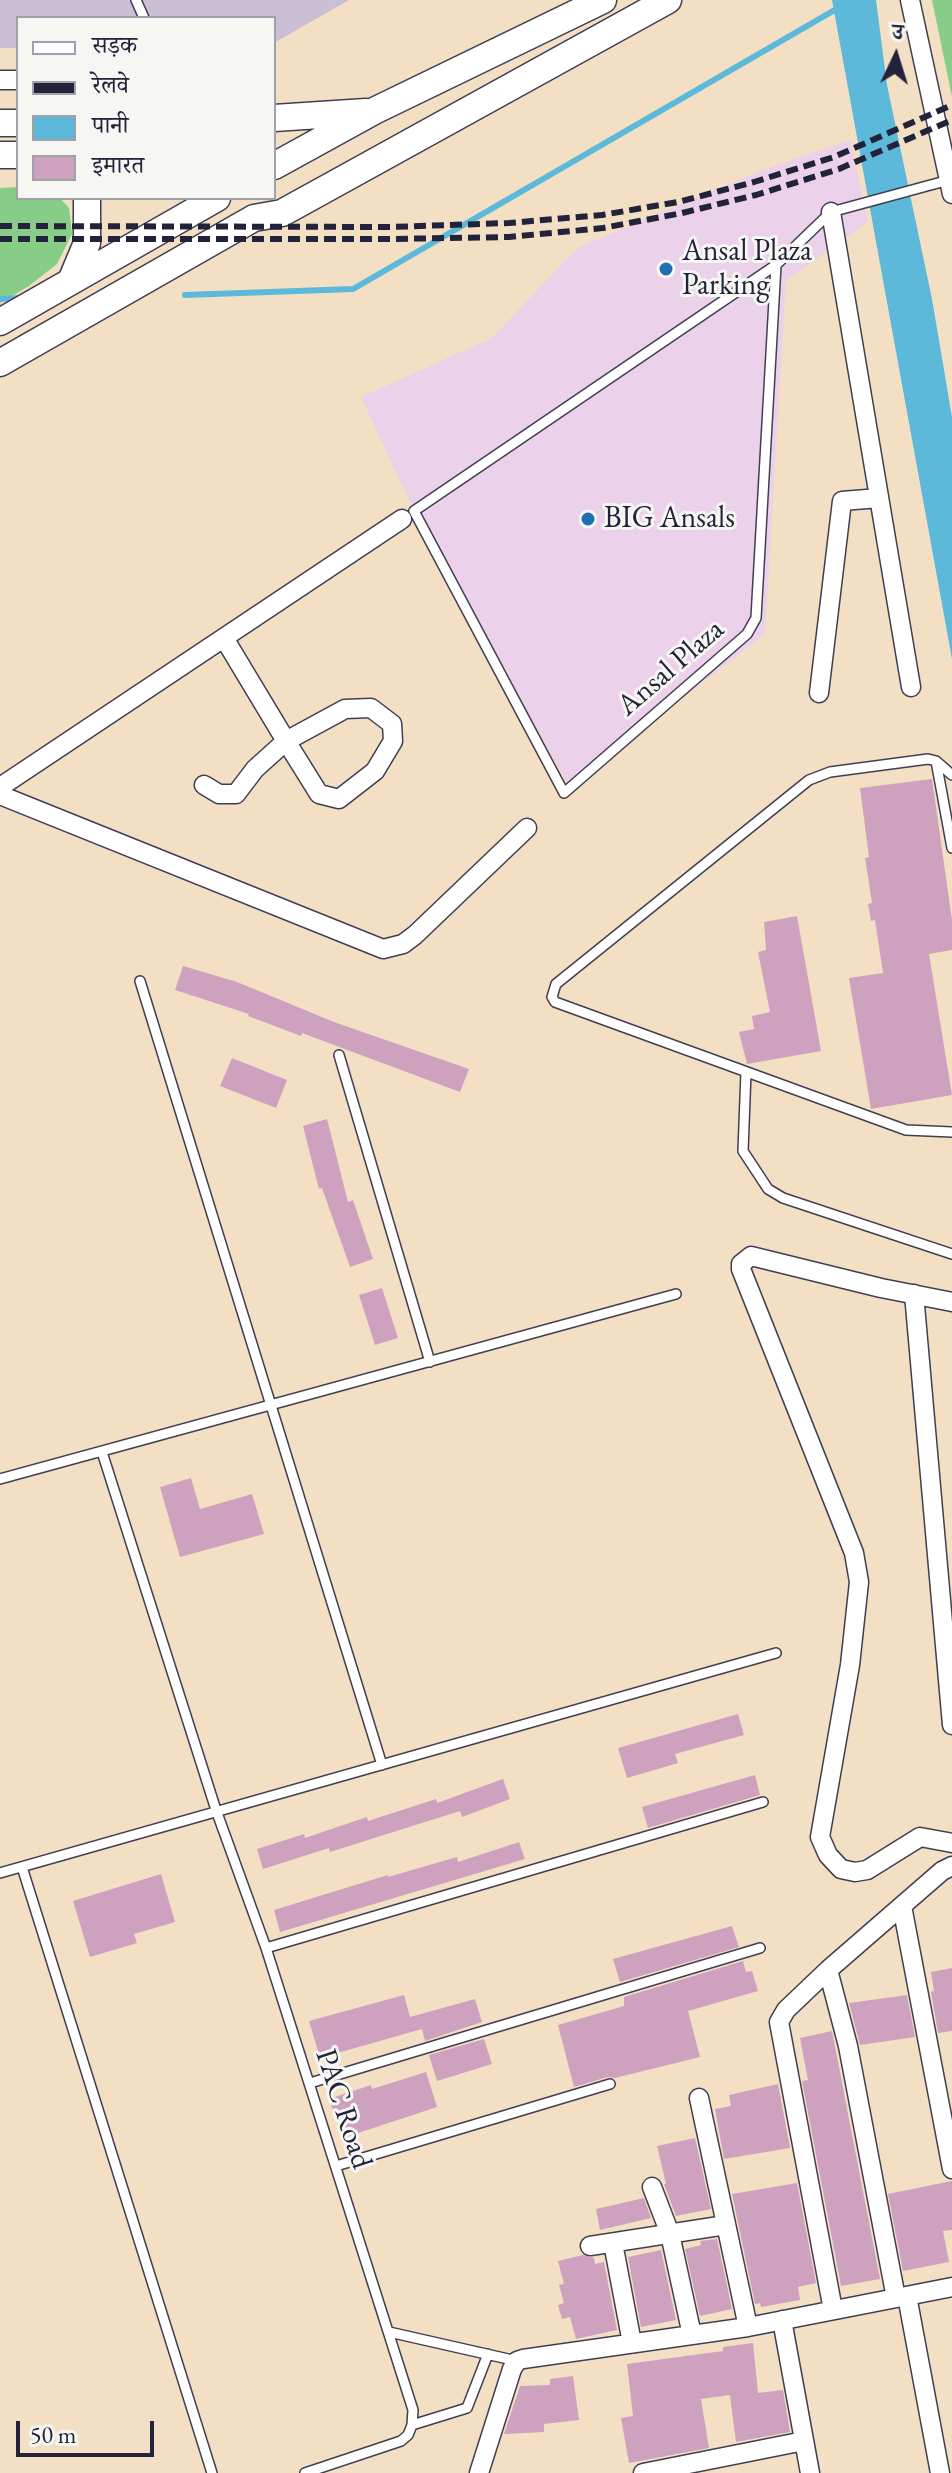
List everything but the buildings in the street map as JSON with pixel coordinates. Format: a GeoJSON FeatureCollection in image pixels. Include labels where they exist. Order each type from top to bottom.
{"type":"FeatureCollection","features":[{"type":"Feature","properties":{"kind":"main road"},"geometry":{"type":"LineString","coordinates":[[276,165],[374,111],[603,0]]}},
{"type":"Feature","properties":{"kind":"main road"},"geometry":{"type":"LineString","coordinates":[[0,363],[268,210],[668,0]]}},
{"type":"Feature","properties":{"kind":"main road"},"geometry":{"type":"LineString","coordinates":[[276,118],[374,111]]}},
{"type":"Feature","properties":{"kind":"main road"},"geometry":{"type":"LineString","coordinates":[[71,281],[87,243],[87,200]]}},
{"type":"Feature","properties":{"kind":"main road"},"geometry":{"type":"LineString","coordinates":[[0,322],[213,200]]}},
{"type":"Feature","properties":{"kind":"main road"},"geometry":{"type":"LineString","coordinates":[[238,200],[268,210]]}},
{"type":"Feature","properties":{"kind":"street"},"geometry":{"type":"LineString","coordinates":[[910,0],[950,187]]}},
{"type":"Feature","properties":{"kind":"street"},"geometry":{"type":"LineString","coordinates":[[831,212],[911,687]]}},
{"type":"Feature","properties":{"kind":"street"},"geometry":{"type":"LineString","coordinates":[[819,693],[842,501],[879,498]]}},
{"type":"Feature","properties":{"kind":"street"},"geometry":{"type":"LineString","coordinates":[[0,787],[402,519]]}},
{"type":"Feature","properties":{"kind":"street"},"geometry":{"type":"LineString","coordinates":[[204,785],[219,794],[236,794],[255,769],[286,741],[345,709],[371,708],[392,724],[393,741],[375,771],[339,799],[319,794],[286,741],[224,638]]}},
{"type":"Feature","properties":{"kind":"street"},"geometry":{"type":"LineString","coordinates":[[0,795],[383,949],[403,944],[415,935],[527,828]]}},
{"type":"Feature","properties":{"kind":"street"},"geometry":{"type":"LineString","coordinates":[[952,1302],[751,1256],[741,1264],[854,1553],[859,1582],[850,1665],[820,1837],[828,1855],[841,1869],[855,1872],[867,1870],[920,1837],[952,1843]]}},
{"type":"Feature","properties":{"kind":"street"},"geometry":{"type":"LineString","coordinates":[[914,1294],[952,1725]]}},
{"type":"Feature","properties":{"kind":"street"},"geometry":{"type":"LineString","coordinates":[[833,2310],[778,2028],[786,2010],[828,1970],[942,1871],[952,1866]]}},
{"type":"Feature","properties":{"kind":"street"},"geometry":{"type":"LineString","coordinates":[[902,1906],[952,2169]]}},
{"type":"Feature","properties":{"kind":"street"},"geometry":{"type":"LineString","coordinates":[[828,1970],[848,2046],[940,2473]]}},
{"type":"Feature","properties":{"kind":"street"},"geometry":{"type":"LineString","coordinates":[[699,2098],[748,2327]]}},
{"type":"Feature","properties":{"kind":"street"},"geometry":{"type":"LineString","coordinates":[[652,2187],[670,2234],[692,2335]]}},
{"type":"Feature","properties":{"kind":"street"},"geometry":{"type":"LineString","coordinates":[[590,2246],[726,2225]]}},
{"type":"Feature","properties":{"kind":"street"},"geometry":{"type":"LineString","coordinates":[[613,2243],[632,2343]]}},
{"type":"Feature","properties":{"kind":"street"},"geometry":{"type":"LineString","coordinates":[[479,2473],[517,2361],[748,2327],[952,2287]]}},
{"type":"Feature","properties":{"kind":"street"},"geometry":{"type":"LineString","coordinates":[[782,2320],[810,2473]]}},
{"type":"Feature","properties":{"kind":"street"},"geometry":{"type":"LineString","coordinates":[[643,2473],[804,2441]]}},
{"type":"Feature","properties":{"kind":"lane"},"geometry":{"type":"LineString","coordinates":[[776,265],[831,212],[924,186],[950,187]]}},
{"type":"Feature","properties":{"kind":"lane","name":"Ansal Plaza"},"geometry":{"type":"LineString","coordinates":[[776,265],[756,618],[747,634],[564,793],[414,511],[776,265]]}},
{"type":"Feature","properties":{"kind":"lane"},"geometry":{"type":"LineString","coordinates":[[952,775],[936,761],[928,759],[851,768],[809,780],[556,984],[553,990],[555,1002],[906,1130],[952,1132]]}},
{"type":"Feature","properties":{"kind":"lane"},"geometry":{"type":"LineString","coordinates":[[936,761],[952,848]]}},
{"type":"Feature","properties":{"kind":"lane"},"geometry":{"type":"LineString","coordinates":[[140,981],[382,1765]]}},
{"type":"Feature","properties":{"kind":"lane"},"geometry":{"type":"LineString","coordinates":[[339,1055],[430,1362]]}},
{"type":"Feature","properties":{"kind":"lane"},"geometry":{"type":"LineString","coordinates":[[746,1072],[743,1151],[768,1189],[783,1198],[952,1254]]}},
{"type":"Feature","properties":{"kind":"lane"},"geometry":{"type":"LineString","coordinates":[[0,1479],[676,1294]]}},
{"type":"Feature","properties":{"kind":"lane","name":"PAC Road"},"geometry":{"type":"LineString","coordinates":[[102,1452],[216,1810],[310,2083],[413,2410],[412,2425]]}},
{"type":"Feature","properties":{"kind":"lane"},"geometry":{"type":"LineString","coordinates":[[0,1873],[776,1653]]}},
{"type":"Feature","properties":{"kind":"lane"},"geometry":{"type":"LineString","coordinates":[[266,1948],[763,1802]]}},
{"type":"Feature","properties":{"kind":"lane"},"geometry":{"type":"LineString","coordinates":[[22,1867],[212,2473]]}},
{"type":"Feature","properties":{"kind":"lane"},"geometry":{"type":"LineString","coordinates":[[310,2083],[760,1948]]}},
{"type":"Feature","properties":{"kind":"lane"},"geometry":{"type":"LineString","coordinates":[[336,2166],[610,2084]]}},
{"type":"Feature","properties":{"kind":"lane"},"geometry":{"type":"LineString","coordinates":[[389,2332],[517,2361]]}},
{"type":"Feature","properties":{"kind":"lane"},"geometry":{"type":"LineString","coordinates":[[305,2473],[401,2441],[412,2425],[467,2408],[488,2354]]}},
{"type":"Feature","properties":{"kind":"shaded area"},"geometry":{"type":"Polygon","coordinates":[[[0,0],[349,0],[276,42],[276,16],[16,16],[16,48],[0,48],[0,0]]]}},
{"type":"Feature","properties":{"kind":"shaded area"},"geometry":{"type":"Polygon","coordinates":[[[850,140],[868,222],[786,281],[765,634],[569,786],[414,511],[361,397],[492,338],[577,248],[760,171],[850,140]]]}},
{"type":"Feature","properties":{"kind":"green space"},"geometry":{"type":"Polygon","coordinates":[[[932,0],[952,0],[952,97],[932,0]]]}},
{"type":"Feature","properties":{"kind":"green space"},"geometry":{"type":"Polygon","coordinates":[[[16,187],[16,200],[62,200],[69,208],[72,234],[57,264],[0,303],[0,188],[16,187]]]}},
{"type":"Feature","properties":{"kind":"water"},"geometry":{"type":"Polygon","coordinates":[[[832,0],[876,0],[887,85],[932,299],[952,417],[952,659],[832,0]]]}},
{"type":"Feature","properties":{"kind":"waterway"},"geometry":{"type":"LineString","coordinates":[[185,295],[353,289],[852,0]]}},
{"type":"Feature","properties":{"kind":"waterway"},"geometry":{"type":"LineString","coordinates":[[0,299],[20,298]]}},
{"type":"Feature","properties":{"kind":"railway"},"geometry":{"type":"LineString","coordinates":[[0,226],[390,227],[509,223],[602,215],[678,202],[834,157],[952,105]]}},
{"type":"Feature","properties":{"kind":"railway"},"geometry":{"type":"LineString","coordinates":[[0,239],[509,237],[603,228],[756,195],[839,169],[952,120]]}},
{"type":"Feature","properties":{"kind":"place","name":"Ansal Plaza Parking"},"geometry":{"type":"Point","coordinates":[666,269]}},
{"type":"Feature","properties":{"kind":"place","name":"BIG Ansals"},"geometry":{"type":"Point","coordinates":[588,519]}}]}
